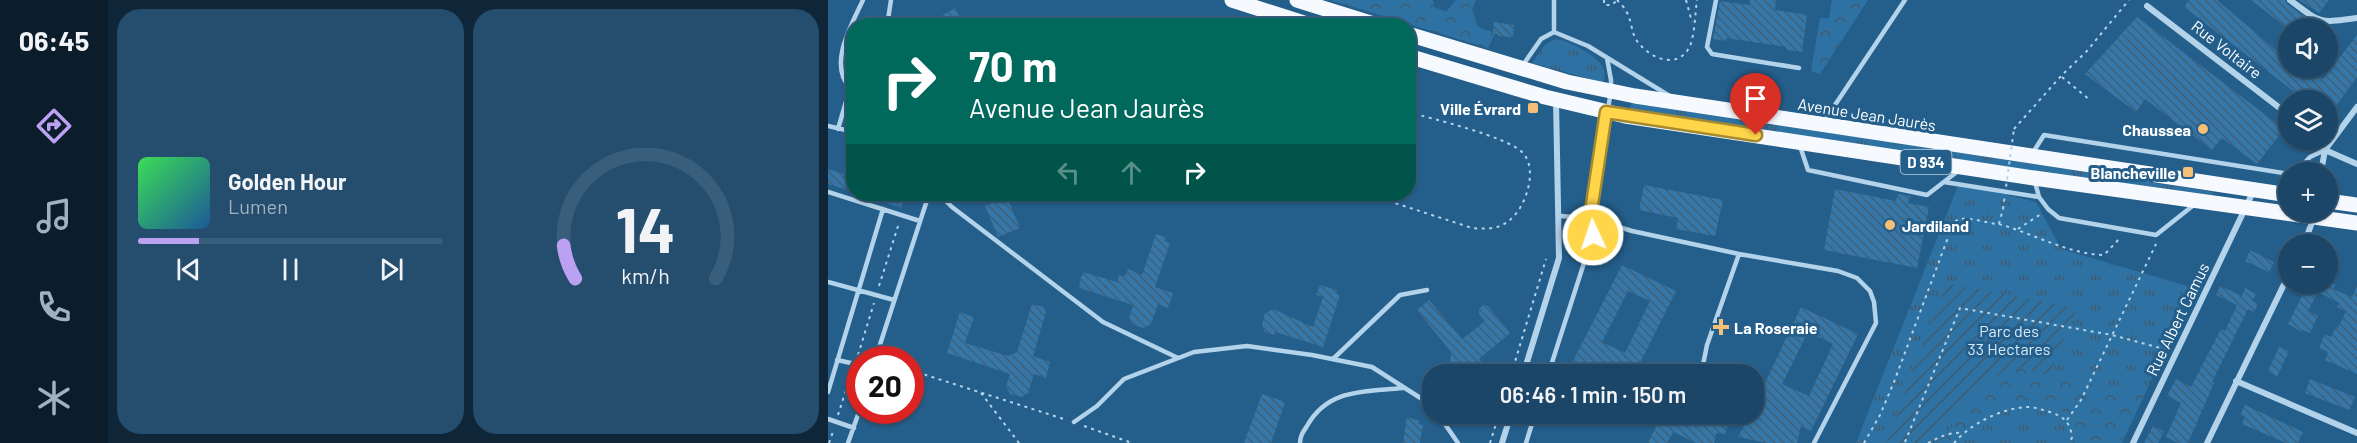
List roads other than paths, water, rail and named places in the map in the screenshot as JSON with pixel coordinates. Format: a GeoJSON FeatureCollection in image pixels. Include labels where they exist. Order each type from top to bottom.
{"type":"FeatureCollection","features":[{"type":"Feature","properties":{"kind":"main road"},"geometry":{"type":"LineString","coordinates":[[1232,0],[1288,18]]}},
{"type":"Feature","properties":{"kind":"main road"},"geometry":{"type":"LineString","coordinates":[[1297,0],[1354,18]]}},
{"type":"Feature","properties":{"kind":"main road","name":"Avenue Jean Jaurès"},"geometry":{"type":"LineString","coordinates":[[1416,37],[1522,72],[1611,91],[1683,104],[2254,190]]}},
{"type":"Feature","properties":{"kind":"main road","name":"D 934"},"geometry":{"type":"LineString","coordinates":[[1416,58],[1525,88],[1556,100],[1606,112],[2034,178],[2278,210]]}},
{"type":"Feature","properties":{"kind":"main road","name":"D 934"},"geometry":{"type":"LineString","coordinates":[[2254,190],[2278,193]]}},
{"type":"Feature","properties":{"kind":"main road"},"geometry":{"type":"LineString","coordinates":[[2338,202],[2357,205]]}},
{"type":"Feature","properties":{"kind":"main road","name":"D 934"},"geometry":{"type":"LineString","coordinates":[[2338,218],[2354,221]]}},
{"type":"Feature","properties":{"kind":"street"},"geometry":{"type":"LineString","coordinates":[[2290,0],[2316,19],[2325,22],[2357,18]]}},
{"type":"Feature","properties":{"kind":"street","name":"Rue Voltaire"},"geometry":{"type":"LineString","coordinates":[[2148,6],[2278,106]]}},
{"type":"Feature","properties":{"kind":"street"},"geometry":{"type":"LineString","coordinates":[[1526,364],[1559,258],[1556,100]]}},
{"type":"Feature","properties":{"kind":"street"},"geometry":{"type":"LineString","coordinates":[[2338,133],[2357,107]]}},
{"type":"Feature","properties":{"kind":"street"},"geometry":{"type":"LineString","coordinates":[[2323,162],[2325,150],[2357,164]]}},
{"type":"Feature","properties":{"kind":"street","name":"Rue Albert Camus"},"geometry":{"type":"LineString","coordinates":[[2133,443],[2254,190]]}},
{"type":"Feature","properties":{"kind":"street"},"geometry":{"type":"LineString","coordinates":[[2207,443],[2279,294]]}},
{"type":"Feature","properties":{"kind":"street"},"geometry":{"type":"LineString","coordinates":[[2236,381],[2357,433]]}},
{"type":"Feature","properties":{"kind":"street"},"geometry":{"type":"LineString","coordinates":[[1502,443],[1508,424]]}},
{"type":"Feature","properties":{"kind":"lane"},"geometry":{"type":"LineString","coordinates":[[855,18],[863,0]]}},
{"type":"Feature","properties":{"kind":"lane"},"geometry":{"type":"LineString","coordinates":[[888,18],[891,0]]}},
{"type":"Feature","properties":{"kind":"lane"},"geometry":{"type":"LineString","coordinates":[[1554,0],[1554,32]]}},
{"type":"Feature","properties":{"kind":"lane"},"geometry":{"type":"LineString","coordinates":[[1716,0],[1707,47],[1712,54],[1799,68]]}},
{"type":"Feature","properties":{"kind":"lane"},"geometry":{"type":"LineString","coordinates":[[1822,125],[1905,0]]}},
{"type":"Feature","properties":{"kind":"lane"},"geometry":{"type":"LineString","coordinates":[[1554,32],[1588,46],[1683,104]]}},
{"type":"Feature","properties":{"kind":"lane"},"geometry":{"type":"LineString","coordinates":[[1522,72],[1541,39],[1554,32]]}},
{"type":"Feature","properties":{"kind":"lane"},"geometry":{"type":"LineString","coordinates":[[846,36],[837,60],[842,81],[846,84]]}},
{"type":"Feature","properties":{"kind":"lane"},"geometry":{"type":"LineString","coordinates":[[1552,364],[1593,235],[1590,218],[1611,91],[1607,58]]}},
{"type":"Feature","properties":{"kind":"lane"},"geometry":{"type":"LineString","coordinates":[[838,129],[846,106]]}},
{"type":"Feature","properties":{"kind":"lane"},"geometry":{"type":"LineString","coordinates":[[828,126],[846,130]]}},
{"type":"Feature","properties":{"kind":"lane"},"geometry":{"type":"LineString","coordinates":[[2031,157],[2044,135],[2278,172]]}},
{"type":"Feature","properties":{"kind":"lane"},"geometry":{"type":"LineString","coordinates":[[1799,142],[1808,170],[1927,195],[1963,167]]}},
{"type":"Feature","properties":{"kind":"lane"},"geometry":{"type":"LineString","coordinates":[[2305,162],[2310,157],[2325,150]]}},
{"type":"Feature","properties":{"kind":"lane"},"geometry":{"type":"LineString","coordinates":[[2034,178],[2040,198],[2048,209],[2060,218],[2126,231],[2156,235],[2199,201]]}},
{"type":"Feature","properties":{"kind":"lane"},"geometry":{"type":"LineString","coordinates":[[1944,182],[2040,198]]}},
{"type":"Feature","properties":{"kind":"lane"},"geometry":{"type":"LineString","coordinates":[[828,192],[846,198]]}},
{"type":"Feature","properties":{"kind":"lane"},"geometry":{"type":"LineString","coordinates":[[857,201],[920,221]]}},
{"type":"Feature","properties":{"kind":"lane"},"geometry":{"type":"LineString","coordinates":[[879,346],[926,201]]}},
{"type":"Feature","properties":{"kind":"lane"},"geometry":{"type":"LineString","coordinates":[[946,201],[1103,322],[1178,358]]}},
{"type":"Feature","properties":{"kind":"lane"},"geometry":{"type":"LineString","coordinates":[[828,392],[883,209]]}},
{"type":"Feature","properties":{"kind":"lane"},"geometry":{"type":"LineString","coordinates":[[1560,216],[1590,218],[1632,231],[1739,254],[1838,271],[1857,278],[1870,291],[1874,302],[1876,323],[1814,443]]}},
{"type":"Feature","properties":{"kind":"lane"},"geometry":{"type":"LineString","coordinates":[[1703,364],[1707,345],[1739,254]]}},
{"type":"Feature","properties":{"kind":"lane"},"geometry":{"type":"LineString","coordinates":[[828,282],[894,300]]}},
{"type":"Feature","properties":{"kind":"lane"},"geometry":{"type":"LineString","coordinates":[[1333,359],[1400,295],[1427,290]]}},
{"type":"Feature","properties":{"kind":"lane"},"geometry":{"type":"LineString","coordinates":[[1074,422],[1097,406],[1124,379],[1194,352],[1248,346],[1372,367],[1422,399]]}},
{"type":"Feature","properties":{"kind":"lane"},"geometry":{"type":"LineString","coordinates":[[837,360],[846,362]]}},
{"type":"Feature","properties":{"kind":"lane"},"geometry":{"type":"LineString","coordinates":[[1300,443],[1300,437],[1312,415],[1334,397],[1403,388]]}},
{"type":"Feature","properties":{"kind":"lane"},"geometry":{"type":"LineString","coordinates":[[828,419],[854,428]]}},
{"type":"Feature","properties":{"kind":"lane"},"geometry":{"type":"LineString","coordinates":[[848,443],[855,424]]}},
{"type":"Feature","properties":{"kind":"lane"},"geometry":{"type":"LineString","coordinates":[[1445,424],[1458,443]]}},
{"type":"Feature","properties":{"kind":"lane"},"geometry":{"type":"LineString","coordinates":[[1526,443],[1532,424]]}},
{"type":"Feature","properties":{"kind":"place","name":"Ville Évrard"},"geometry":{"type":"Point","coordinates":[1533,108]}},
{"type":"Feature","properties":{"kind":"place","name":"Chaussea"},"geometry":{"type":"Point","coordinates":[2203,129]}},
{"type":"Feature","properties":{"kind":"place","name":"Blancheville"},"geometry":{"type":"Point","coordinates":[2188,172]}},
{"type":"Feature","properties":{"kind":"place","name":"Jardiland"},"geometry":{"type":"Point","coordinates":[1890,225]}},
{"type":"Feature","properties":{"kind":"place","name":"La Roseraie"},"geometry":{"type":"Point","coordinates":[1721,327]}},
{"type":"Feature","properties":{"kind":"park label","name":"Parc des 33 Hectares"},"geometry":{"type":"Point","coordinates":[2009,339]}}]}
